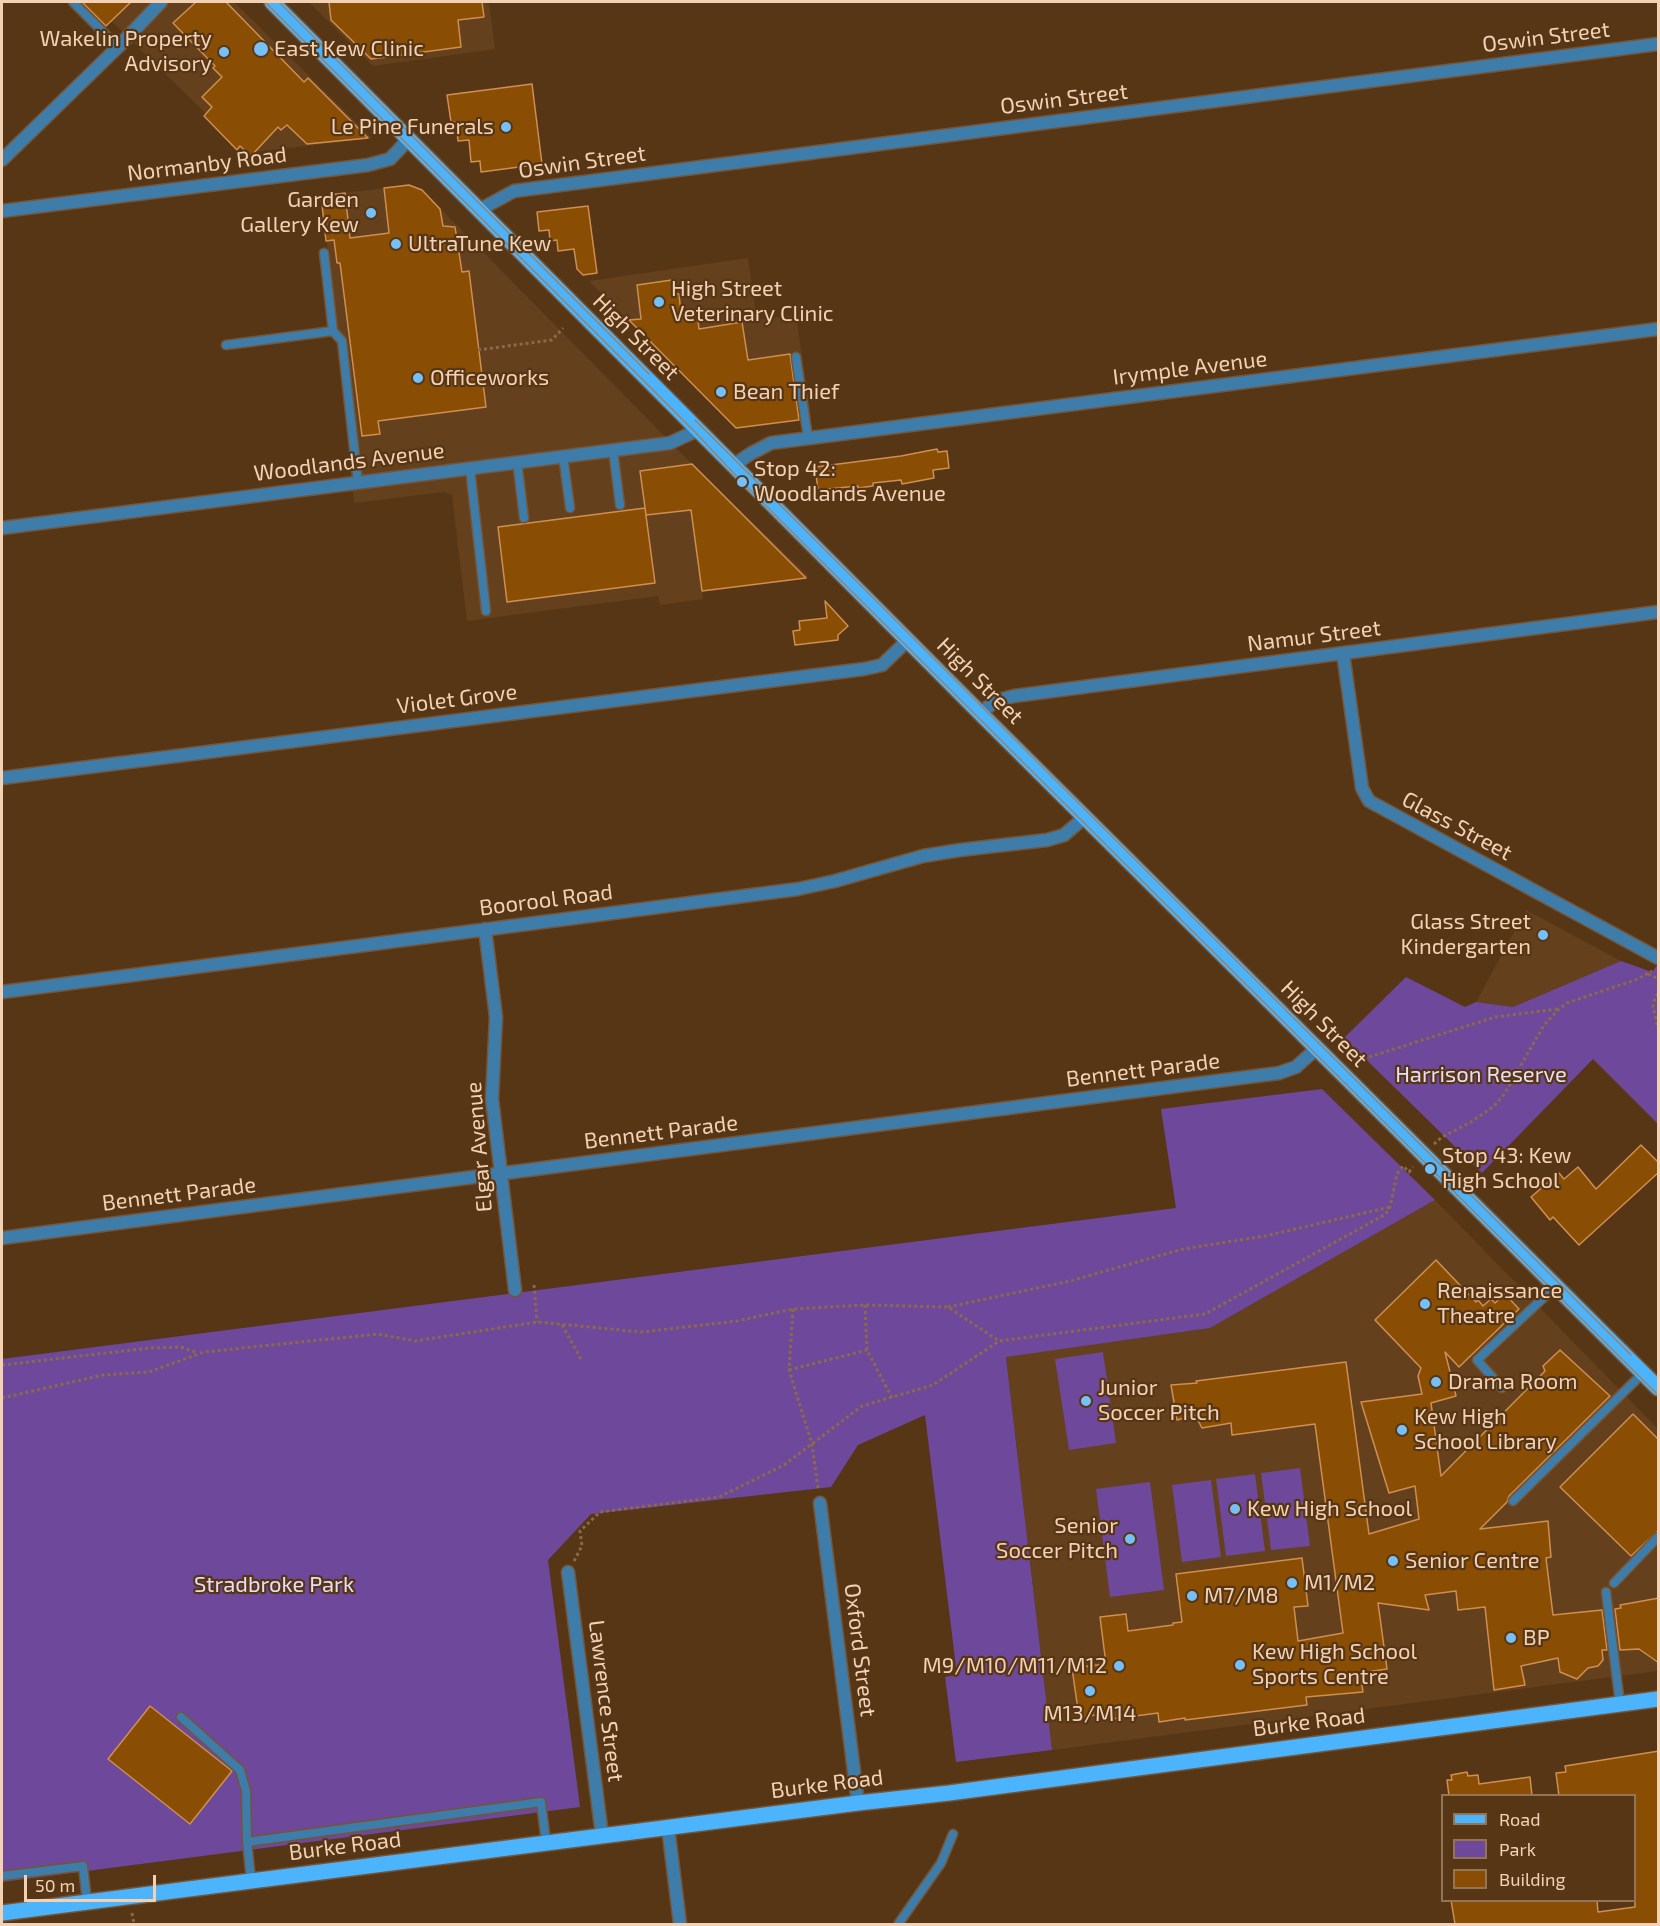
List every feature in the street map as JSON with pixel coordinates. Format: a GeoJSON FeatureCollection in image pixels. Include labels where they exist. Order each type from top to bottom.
{"type":"FeatureCollection","features":[{"type":"Feature","properties":{"kind":"main road","name":"High Street"},"geometry":{"type":"LineString","coordinates":[[272,2],[980,713],[1659,1388]]}},
{"type":"Feature","properties":{"kind":"main road","name":"Burke Road"},"geometry":{"type":"LineString","coordinates":[[2,1913],[546,1842],[949,1793],[1659,1699]]}},
{"type":"Feature","properties":{"kind":"street"},"geometry":{"type":"LineString","coordinates":[[2,160],[161,2]]}},
{"type":"Feature","properties":{"kind":"street","name":"Oswin Street"},"geometry":{"type":"LineString","coordinates":[[480,210],[514,191],[1659,44]]}},
{"type":"Feature","properties":{"kind":"street","name":"Normanby Road"},"geometry":{"type":"LineString","coordinates":[[2,211],[368,165],[390,159],[409,139]]}},
{"type":"Feature","properties":{"kind":"street","name":"Irymple Avenue"},"geometry":{"type":"LineString","coordinates":[[734,465],[754,451],[771,443],[1659,328]]}},
{"type":"Feature","properties":{"kind":"street","name":"Woodlands Avenue"},"geometry":{"type":"LineString","coordinates":[[2,528],[670,443],[698,430]]}},
{"type":"Feature","properties":{"kind":"street","name":"Namur Street"},"geometry":{"type":"LineString","coordinates":[[980,713],[996,701],[1014,696],[1659,612]]}},
{"type":"Feature","properties":{"kind":"street","name":"Violet Grove"},"geometry":{"type":"LineString","coordinates":[[2,778],[864,669],[882,665],[908,640]]}},
{"type":"Feature","properties":{"kind":"street","name":"Glass Street"},"geometry":{"type":"LineString","coordinates":[[1343,653],[1362,788],[1369,801],[1659,958]]}},
{"type":"Feature","properties":{"kind":"street","name":"Boorool Road"},"geometry":{"type":"LineString","coordinates":[[2,992],[798,889],[835,882],[923,856],[1047,840],[1064,835],[1085,817]]}},
{"type":"Feature","properties":{"kind":"street","name":"Elgar Avenue"},"geometry":{"type":"LineString","coordinates":[[485,929],[496,1017],[492,1099],[516,1290]]}},
{"type":"Feature","properties":{"kind":"street","name":"Bennett Parade"},"geometry":{"type":"LineString","coordinates":[[2,1238],[1279,1073],[1296,1067],[1317,1048]]}},
{"type":"Feature","properties":{"kind":"street","name":"Oxford Street"},"geometry":{"type":"LineString","coordinates":[[820,1503],[858,1803]]}},
{"type":"Feature","properties":{"kind":"street","name":"Lawrence Street"},"geometry":{"type":"LineString","coordinates":[[568,1572],[602,1835]]}},
{"type":"Feature","properties":{"kind":"street"},"geometry":{"type":"LineString","coordinates":[[668,1827],[680,1924]]}},
{"type":"Feature","properties":{"kind":"lane"},"geometry":{"type":"LineString","coordinates":[[73,2],[118,47]]}},
{"type":"Feature","properties":{"kind":"lane"},"geometry":{"type":"LineString","coordinates":[[324,253],[333,331],[342,341],[358,483]]}},
{"type":"Feature","properties":{"kind":"lane"},"geometry":{"type":"LineString","coordinates":[[226,345],[333,331]]}},
{"type":"Feature","properties":{"kind":"lane"},"geometry":{"type":"LineString","coordinates":[[796,357],[808,438]]}},
{"type":"Feature","properties":{"kind":"lane"},"geometry":{"type":"LineString","coordinates":[[613,450],[620,505]]}},
{"type":"Feature","properties":{"kind":"lane"},"geometry":{"type":"LineString","coordinates":[[563,456],[570,508]]}},
{"type":"Feature","properties":{"kind":"lane"},"geometry":{"type":"LineString","coordinates":[[517,461],[524,518]]}},
{"type":"Feature","properties":{"kind":"lane"},"geometry":{"type":"LineString","coordinates":[[470,468],[486,611]]}},
{"type":"Feature","properties":{"kind":"lane"},"geometry":{"type":"LineString","coordinates":[[1503,1388],[1477,1360],[1556,1286]]}},
{"type":"Feature","properties":{"kind":"lane"},"geometry":{"type":"LineString","coordinates":[[1513,1501],[1642,1372]]}},
{"type":"Feature","properties":{"kind":"lane"},"geometry":{"type":"LineString","coordinates":[[1614,1583],[1659,1538]]}},
{"type":"Feature","properties":{"kind":"lane"},"geometry":{"type":"LineString","coordinates":[[1606,1592],[1620,1704]]}},
{"type":"Feature","properties":{"kind":"lane"},"geometry":{"type":"LineString","coordinates":[[182,1717],[240,1770],[246,1791],[247,1842],[251,1880]]}},
{"type":"Feature","properties":{"kind":"lane"},"geometry":{"type":"LineString","coordinates":[[247,1842],[541,1802],[546,1842]]}},
{"type":"Feature","properties":{"kind":"lane"},"geometry":{"type":"LineString","coordinates":[[899,1923],[940,1863],[953,1834]]}},
{"type":"Feature","properties":{"kind":"lane"},"geometry":{"type":"LineString","coordinates":[[2,1876],[83,1866],[87,1902]]}},
{"type":"Feature","properties":{"kind":"path"},"geometry":{"type":"LineString","coordinates":[[478,350],[552,340],[564,328]]}},
{"type":"Feature","properties":{"kind":"path"},"geometry":{"type":"LineString","coordinates":[[568,1572],[582,1546],[580,1531],[600,1512],[719,1497],[784,1465],[862,1406],[933,1385],[999,1341],[1205,1314],[1386,1214],[1390,1207],[1397,1174],[1403,1166],[1409,1172],[1442,1137],[1471,1122],[1494,1106],[1505,1093],[1544,1025],[1559,1009],[1567,1003],[1648,974],[1659,967]]}},
{"type":"Feature","properties":{"kind":"path"},"geometry":{"type":"LineString","coordinates":[[1648,974],[1659,979]]}},
{"type":"Feature","properties":{"kind":"path"},"geometry":{"type":"LineString","coordinates":[[1659,994],[1655,997],[1653,1006],[1659,1029]]}},
{"type":"Feature","properties":{"kind":"path"},"geometry":{"type":"LineString","coordinates":[[1364,1060],[1495,1017],[1559,1009]]}},
{"type":"Feature","properties":{"kind":"path"},"geometry":{"type":"LineString","coordinates":[[2,1398],[103,1375],[149,1372],[200,1354],[254,1346],[378,1334],[415,1341],[537,1322],[642,1332],[737,1321],[793,1309],[865,1305],[948,1307],[1070,1281],[1183,1249],[1265,1236],[1390,1207]]}},
{"type":"Feature","properties":{"kind":"path"},"geometry":{"type":"LineString","coordinates":[[534,1285],[537,1322]]}},
{"type":"Feature","properties":{"kind":"path"},"geometry":{"type":"LineString","coordinates":[[865,1305],[867,1350],[892,1398]]}},
{"type":"Feature","properties":{"kind":"path"},"geometry":{"type":"LineString","coordinates":[[948,1307],[999,1341]]}},
{"type":"Feature","properties":{"kind":"path"},"geometry":{"type":"LineString","coordinates":[[793,1309],[789,1370],[812,1444],[820,1503]]}},
{"type":"Feature","properties":{"kind":"path"},"geometry":{"type":"LineString","coordinates":[[562,1325],[581,1359]]}},
{"type":"Feature","properties":{"kind":"path"},"geometry":{"type":"LineString","coordinates":[[2,1365],[150,1348],[181,1347],[200,1354]]}},
{"type":"Feature","properties":{"kind":"path"},"geometry":{"type":"LineString","coordinates":[[789,1370],[867,1350]]}},
{"type":"Feature","properties":{"kind":"shaded area"},"geometry":{"type":"Polygon","coordinates":[[[92,2],[234,2],[372,138],[246,153],[92,2]]]}},
{"type":"Feature","properties":{"kind":"shaded area"},"geometry":{"type":"Polygon","coordinates":[[[309,2],[489,2],[495,49],[373,66],[309,2]]]}},
{"type":"Feature","properties":{"kind":"shaded area"},"geometry":{"type":"Polygon","coordinates":[[[409,185],[422,190],[692,464],[809,577],[702,591],[703,599],[660,605],[658,596],[467,621],[452,495],[444,492],[354,503],[321,196],[409,185]]]}},
{"type":"Feature","properties":{"kind":"shaded area"},"geometry":{"type":"Polygon","coordinates":[[[748,258],[757,320],[796,315],[811,418],[736,428],[589,281],[748,258]]]}},
{"type":"Feature","properties":{"kind":"shaded area","name":"Glass Street Kindergarten"},"geometry":{"type":"Polygon","coordinates":[[[1526,910],[1621,961],[1513,1007],[1476,1002],[1526,910]]]}},
{"type":"Feature","properties":{"kind":"shaded area","name":"Kew High School"},"geometry":{"type":"Polygon","coordinates":[[[1435,1200],[1658,1429],[1658,1671],[1052,1750],[1006,1356],[1210,1328],[1435,1200]]]}},
{"type":"Feature","properties":{"kind":"green space","name":"Harrison Reserve"},"geometry":{"type":"Polygon","coordinates":[[[1621,961],[1652,972],[1658,964],[1658,1124],[1593,1059],[1482,1173],[1344,1038],[1406,977],[1465,1007],[1476,1002],[1513,1007],[1621,961]]]}},
{"type":"Feature","properties":{"kind":"green space","name":"Stradbroke Park"},"geometry":{"type":"Polygon","coordinates":[[[1322,1089],[1435,1200],[1210,1328],[1006,1357],[1052,1750],[956,1762],[945,1677],[957,1675],[925,1415],[858,1445],[831,1487],[591,1514],[548,1560],[580,1807],[2,1882],[2,1359],[1176,1208],[1161,1109],[1322,1089]]]}},
{"type":"Feature","properties":{"kind":"green space","name":"Junior Soccer Pitch"},"geometry":{"type":"Polygon","coordinates":[[[1103,1352],[1116,1443],[1069,1450],[1055,1359],[1103,1352]]]}},
{"type":"Feature","properties":{"kind":"green space"},"geometry":{"type":"Polygon","coordinates":[[[1300,1468],[1310,1546],[1271,1550],[1261,1473],[1300,1468]]]}},
{"type":"Feature","properties":{"kind":"green space"},"geometry":{"type":"Polygon","coordinates":[[[1255,1474],[1265,1551],[1226,1556],[1216,1479],[1255,1474]]]}},
{"type":"Feature","properties":{"kind":"green space"},"geometry":{"type":"Polygon","coordinates":[[[1211,1480],[1221,1557],[1182,1562],[1172,1485],[1211,1480]]]}},
{"type":"Feature","properties":{"kind":"green space","name":"Senior Soccer Pitch"},"geometry":{"type":"Polygon","coordinates":[[[1150,1482],[1164,1590],[1110,1597],[1096,1489],[1150,1482]]]}},
{"type":"Feature","properties":{"kind":"building"},"geometry":{"type":"Polygon","coordinates":[[[82,2],[131,2],[106,26],[82,2]]]}},
{"type":"Feature","properties":{"kind":"building"},"geometry":{"type":"Polygon","coordinates":[[[196,2],[226,2],[304,82],[308,78],[368,138],[307,144],[287,125],[281,130],[278,127],[251,156],[240,146],[237,150],[204,116],[212,107],[202,97],[222,77],[213,68],[215,66],[173,23],[196,2]]]}},
{"type":"Feature","properties":{"kind":"building"},"geometry":{"type":"Polygon","coordinates":[[[329,2],[482,2],[484,17],[458,20],[461,47],[371,59],[331,20],[329,2]]]}},
{"type":"Feature","properties":{"kind":"building"},"geometry":{"type":"Polygon","coordinates":[[[532,84],[542,164],[481,172],[480,161],[471,162],[469,140],[458,141],[456,122],[451,122],[447,95],[532,84]]]}},
{"type":"Feature","properties":{"kind":"building","name":"Officeworks"},"geometry":{"type":"Polygon","coordinates":[[[409,185],[422,190],[440,209],[443,226],[455,227],[462,272],[469,271],[486,407],[378,421],[380,434],[362,436],[340,263],[337,263],[334,240],[326,241],[321,196],[345,193],[350,238],[389,233],[384,188],[409,185]]]}},
{"type":"Feature","properties":{"kind":"building"},"geometry":{"type":"Polygon","coordinates":[[[588,206],[597,273],[583,275],[577,269],[574,249],[558,251],[557,240],[550,241],[549,230],[539,231],[537,212],[588,206]]]}},
{"type":"Feature","properties":{"kind":"building"},"geometry":{"type":"Polygon","coordinates":[[[672,280],[675,294],[679,294],[681,314],[697,312],[699,329],[742,322],[748,360],[790,354],[799,420],[736,428],[629,320],[641,319],[637,285],[672,280]]]}},
{"type":"Feature","properties":{"kind":"building"},"geometry":{"type":"Polygon","coordinates":[[[937,449],[938,452],[947,451],[949,468],[933,470],[934,478],[902,484],[901,480],[873,483],[873,486],[858,488],[858,486],[818,490],[815,467],[937,449]]]}},
{"type":"Feature","properties":{"kind":"building"},"geometry":{"type":"Polygon","coordinates":[[[692,464],[806,578],[702,591],[691,510],[646,515],[640,471],[692,464]]]}},
{"type":"Feature","properties":{"kind":"building"},"geometry":{"type":"Polygon","coordinates":[[[645,508],[655,583],[507,602],[498,527],[645,508]]]}},
{"type":"Feature","properties":{"kind":"building"},"geometry":{"type":"Polygon","coordinates":[[[825,601],[848,626],[838,635],[838,640],[795,645],[793,631],[800,630],[799,621],[827,618],[825,601]]]}},
{"type":"Feature","properties":{"kind":"building"},"geometry":{"type":"Polygon","coordinates":[[[1641,1145],[1659,1163],[1659,1172],[1579,1245],[1553,1217],[1550,1220],[1531,1197],[1559,1173],[1564,1179],[1578,1167],[1596,1189],[1641,1145]]]}},
{"type":"Feature","properties":{"kind":"building"},"geometry":{"type":"Polygon","coordinates":[[[1436,1260],[1476,1302],[1478,1300],[1483,1306],[1491,1299],[1495,1303],[1505,1294],[1519,1309],[1459,1367],[1445,1352],[1456,1396],[1431,1403],[1441,1476],[1545,1371],[1543,1366],[1560,1350],[1610,1396],[1509,1496],[1507,1502],[1480,1529],[1548,1521],[1551,1557],[1546,1558],[1553,1615],[1602,1610],[1607,1650],[1602,1650],[1603,1660],[1598,1666],[1588,1668],[1577,1679],[1560,1672],[1558,1658],[1521,1666],[1525,1685],[1494,1690],[1485,1607],[1458,1610],[1456,1591],[1425,1595],[1429,1610],[1378,1603],[1387,1669],[1360,1673],[1363,1692],[1306,1697],[1307,1705],[1185,1720],[1185,1718],[1159,1722],[1158,1713],[1112,1719],[1112,1713],[1079,1717],[1072,1668],[1106,1664],[1100,1617],[1126,1614],[1128,1631],[1182,1622],[1176,1574],[1302,1558],[1308,1606],[1294,1607],[1298,1641],[1343,1633],[1315,1424],[1232,1435],[1231,1423],[1202,1428],[1195,1415],[1177,1420],[1171,1385],[1346,1362],[1369,1534],[1419,1519],[1415,1486],[1389,1493],[1361,1402],[1422,1394],[1418,1376],[1421,1368],[1375,1320],[1436,1260]]]}},
{"type":"Feature","properties":{"kind":"building"},"geometry":{"type":"Polygon","coordinates":[[[1633,1414],[1659,1440],[1659,1530],[1631,1556],[1560,1487],[1633,1414]]]}},
{"type":"Feature","properties":{"kind":"building"},"geometry":{"type":"Polygon","coordinates":[[[1659,1598],[1659,1663],[1639,1649],[1620,1650],[1615,1609],[1621,1608],[1620,1605],[1659,1598]]]}},
{"type":"Feature","properties":{"kind":"building"},"geometry":{"type":"Polygon","coordinates":[[[150,1706],[232,1771],[190,1824],[108,1759],[150,1706]]]}},
{"type":"Feature","properties":{"kind":"building"},"geometry":{"type":"Polygon","coordinates":[[[1659,1751],[1659,1924],[1455,1924],[1451,1902],[1597,1902],[1598,1912],[1635,1907],[1636,1794],[1559,1794],[1556,1773],[1566,1772],[1565,1766],[1659,1751]]]}},
{"type":"Feature","properties":{"kind":"building"},"geometry":{"type":"Polygon","coordinates":[[[1467,1772],[1468,1776],[1478,1775],[1479,1784],[1530,1777],[1532,1794],[1449,1794],[1447,1780],[1452,1780],[1451,1775],[1467,1772]]]}},
{"type":"Feature","properties":{"kind":"tram line"},"geometry":{"type":"LineString","coordinates":[[265,2],[695,432],[742,482],[1658,1395]]}},
{"type":"Feature","properties":{"kind":"tram line"},"geometry":{"type":"LineString","coordinates":[[279,2],[649,374]]}},
{"type":"Feature","properties":{"kind":"tram line"},"geometry":{"type":"LineString","coordinates":[[695,420],[1631,1355]]}},
{"type":"Feature","properties":{"kind":"place","name":"East Kew Clinic"},"geometry":{"type":"Point","coordinates":[261,49]}},
{"type":"Feature","properties":{"kind":"place","name":"Wakelin Property Advisory"},"geometry":{"type":"Point","coordinates":[224,52]}},
{"type":"Feature","properties":{"kind":"place","name":"Le Pine Funerals"},"geometry":{"type":"Point","coordinates":[506,127]}},
{"type":"Feature","properties":{"kind":"place","name":"Garden Gallery Kew"},"geometry":{"type":"Point","coordinates":[371,213]}},
{"type":"Feature","properties":{"kind":"place","name":"UltraTune Kew"},"geometry":{"type":"Point","coordinates":[396,244]}},
{"type":"Feature","properties":{"kind":"place","name":"High Street Veterinary Clinic"},"geometry":{"type":"Point","coordinates":[659,302]}},
{"type":"Feature","properties":{"kind":"place","name":"Officeworks"},"geometry":{"type":"Point","coordinates":[418,378]}},
{"type":"Feature","properties":{"kind":"place","name":"Bean Thief"},"geometry":{"type":"Point","coordinates":[721,392]}},
{"type":"Feature","properties":{"kind":"place","name":"Stop 42: Woodlands Avenue"},"geometry":{"type":"Point","coordinates":[742,482]}},
{"type":"Feature","properties":{"kind":"place","name":"Glass Street Kindergarten"},"geometry":{"type":"Point","coordinates":[1543,935]}},
{"type":"Feature","properties":{"kind":"place","name":"Stop 43: Kew High School"},"geometry":{"type":"Point","coordinates":[1430,1169]}},
{"type":"Feature","properties":{"kind":"place","name":"Renaissance Theatre"},"geometry":{"type":"Point","coordinates":[1425,1304]}},
{"type":"Feature","properties":{"kind":"place","name":"Drama Room"},"geometry":{"type":"Point","coordinates":[1436,1382]}},
{"type":"Feature","properties":{"kind":"place","name":"Junior Soccer Pitch"},"geometry":{"type":"Point","coordinates":[1086,1401]}},
{"type":"Feature","properties":{"kind":"place","name":"Kew High School Library"},"geometry":{"type":"Point","coordinates":[1402,1430]}},
{"type":"Feature","properties":{"kind":"place","name":"Kew High School"},"geometry":{"type":"Point","coordinates":[1235,1509]}},
{"type":"Feature","properties":{"kind":"place","name":"Senior Soccer Pitch"},"geometry":{"type":"Point","coordinates":[1130,1539]}},
{"type":"Feature","properties":{"kind":"place","name":"Senior Centre"},"geometry":{"type":"Point","coordinates":[1393,1561]}},
{"type":"Feature","properties":{"kind":"place","name":"M1/M2"},"geometry":{"type":"Point","coordinates":[1292,1583]}},
{"type":"Feature","properties":{"kind":"place","name":"M7/M8"},"geometry":{"type":"Point","coordinates":[1192,1596]}},
{"type":"Feature","properties":{"kind":"place","name":"BP"},"geometry":{"type":"Point","coordinates":[1511,1638]}},
{"type":"Feature","properties":{"kind":"place","name":"Kew High School Sports Centre"},"geometry":{"type":"Point","coordinates":[1240,1665]}},
{"type":"Feature","properties":{"kind":"place","name":"M9/M10/M11/M12"},"geometry":{"type":"Point","coordinates":[1119,1666]}},
{"type":"Feature","properties":{"kind":"place","name":"M13/M14"},"geometry":{"type":"Point","coordinates":[1090,1691]}}]}
